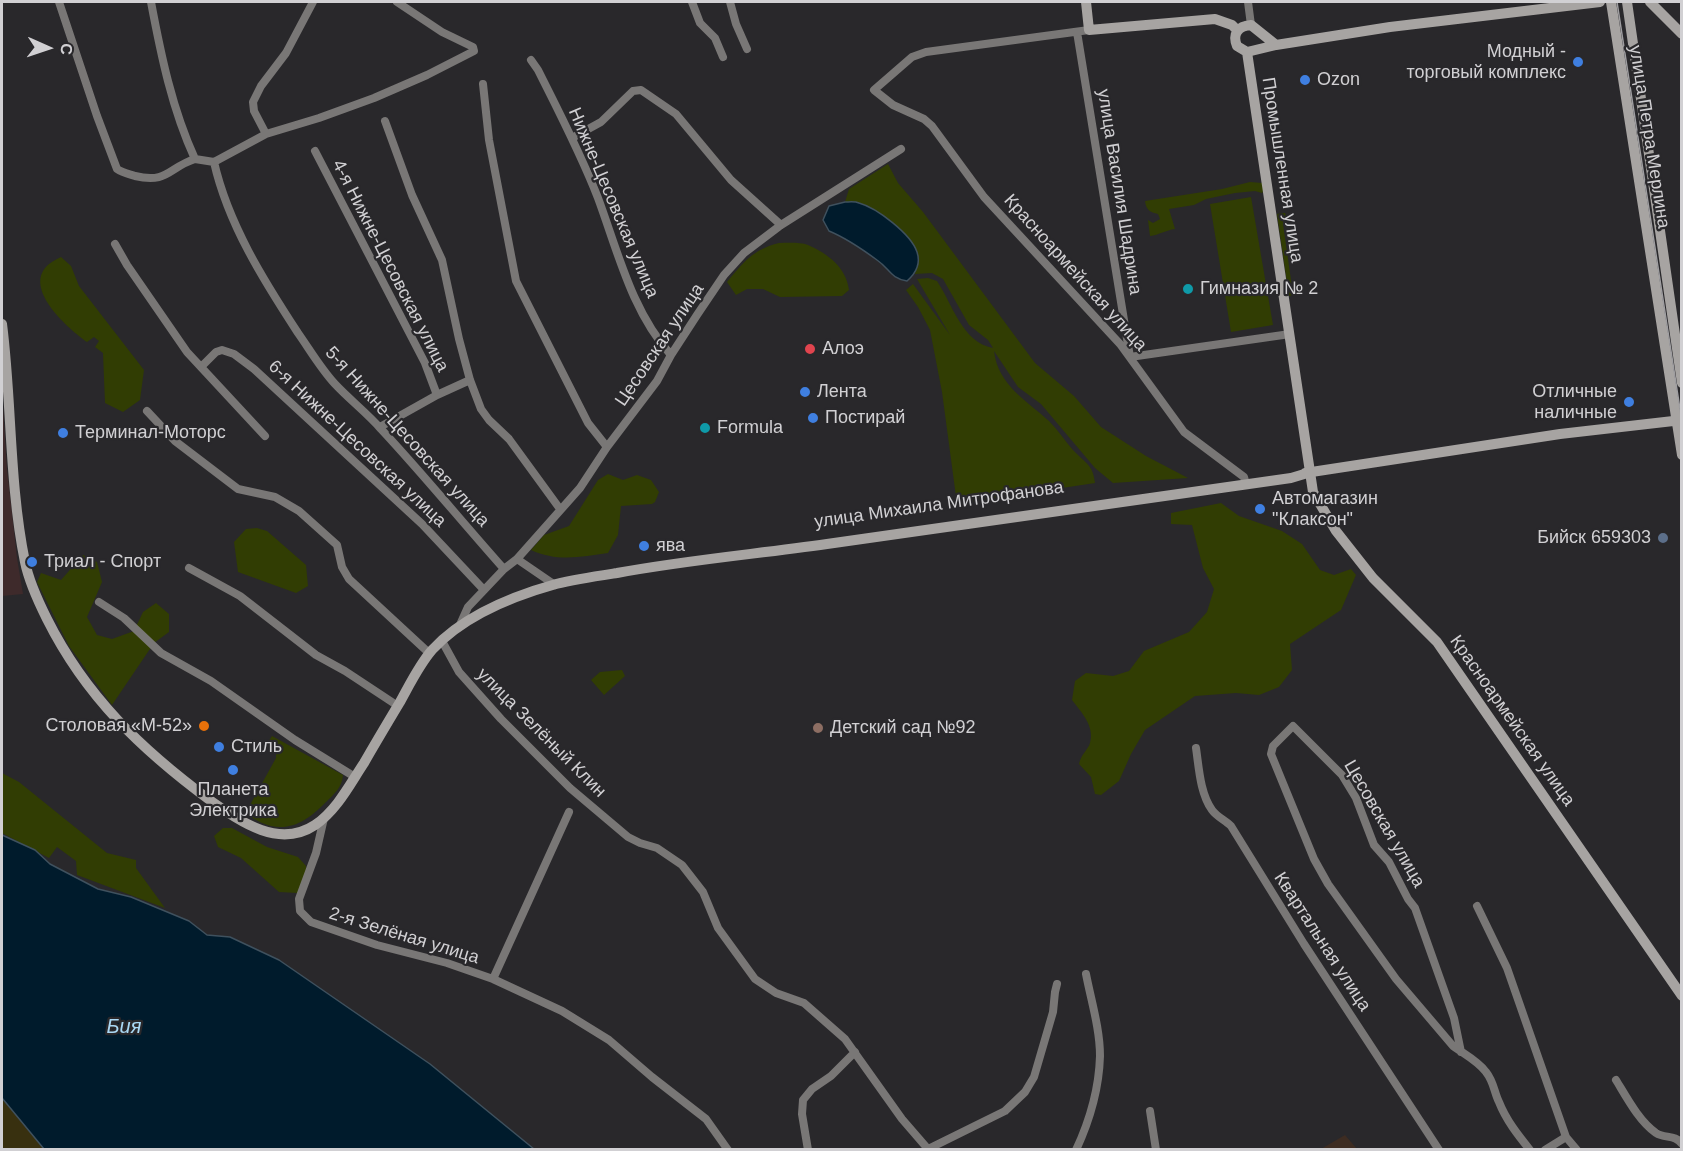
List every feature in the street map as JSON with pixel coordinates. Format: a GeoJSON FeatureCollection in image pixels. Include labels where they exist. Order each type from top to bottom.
{"type":"FeatureCollection","features":[{"type":"Feature","properties":{"kind":"main road"},"geometry":{"type":"LineString","coordinates":[[1086,2],[1089,30],[1215,19],[1257,28],[1276,45]]}},
{"type":"Feature","properties":{"kind":"main road"},"geometry":{"type":"LineString","coordinates":[[1244,27],[1235,41],[1237,46],[1250,52],[1276,45],[1390,27],[1600,2]]}},
{"type":"Feature","properties":{"kind":"main road","name":"улица Петра Мерлина"},"geometry":{"type":"LineString","coordinates":[[1611,2],[1679,423],[1682,455]]}},
{"type":"Feature","properties":{"kind":"main road","name":"улица Петра Мерлина"},"geometry":{"type":"LineString","coordinates":[[1627,2],[1682,383]]}},
{"type":"Feature","properties":{"kind":"main road"},"geometry":{"type":"LineString","coordinates":[[1644,2],[1653,5],[1682,34]]}},
{"type":"Feature","properties":{"kind":"main road"},"geometry":{"type":"LineString","coordinates":[[1250,52],[1261,44],[1261,33]]}},
{"type":"Feature","properties":{"kind":"main road","name":"Промышленная улица"},"geometry":{"type":"LineString","coordinates":[[1250,52],[1311,472]]}},
{"type":"Feature","properties":{"kind":"main road"},"geometry":{"type":"LineString","coordinates":[[2,324],[15,491],[25,563],[38,600],[70,659],[107,711],[135,739],[188,783],[240,820],[269,833],[281,835],[303,832],[324,818]]}},
{"type":"Feature","properties":{"kind":"main road","name":"улица Михаила Митрофанова"},"geometry":{"type":"LineString","coordinates":[[324,818],[355,777],[429,653],[459,627],[499,605],[555,585],[687,561],[915,532],[1055,508],[1501,443],[1563,439],[1679,423]]}},
{"type":"Feature","properties":{"kind":"main road","name":"улица Михаила Митрофанова"},"geometry":{"type":"LineString","coordinates":[[1246,481],[1291,478],[1311,472]]}},
{"type":"Feature","properties":{"kind":"main road","name":"Красноармейская улица"},"geometry":{"type":"LineString","coordinates":[[1311,472],[1314,494],[1336,531],[1373,578],[1437,642],[1682,996]]}},
{"type":"Feature","properties":{"kind":"main road"},"geometry":{"type":"LineString","coordinates":[[1291,478],[1303,481],[1314,494]]}},
{"type":"Feature","properties":{"kind":"street"},"geometry":{"type":"LineString","coordinates":[[59,2],[117,169],[153,178],[168,174],[195,159],[214,162],[266,135],[384,93],[471,54],[474,49],[442,32],[397,2]]}},
{"type":"Feature","properties":{"kind":"street"},"geometry":{"type":"LineString","coordinates":[[151,2],[167,78],[195,159]]}},
{"type":"Feature","properties":{"kind":"street"},"geometry":{"type":"LineString","coordinates":[[266,135],[254,111],[253,102],[261,86],[286,53],[313,2]]}},
{"type":"Feature","properties":{"kind":"street"},"geometry":{"type":"LineString","coordinates":[[692,2],[700,23],[715,38],[723,57]]}},
{"type":"Feature","properties":{"kind":"street"},"geometry":{"type":"LineString","coordinates":[[730,2],[736,24],[747,49]]}},
{"type":"Feature","properties":{"kind":"street"},"geometry":{"type":"LineString","coordinates":[[1244,27],[1248,2]]}},
{"type":"Feature","properties":{"kind":"street"},"geometry":{"type":"LineString","coordinates":[[1077,32],[1089,30]]}},
{"type":"Feature","properties":{"kind":"street","name":"Красноармейская улица"},"geometry":{"type":"LineString","coordinates":[[1077,32],[926,52],[912,57],[874,90],[894,105],[924,119],[932,126],[984,197],[1130,357],[1162,405],[1184,432],[1246,481]]}},
{"type":"Feature","properties":{"kind":"street","name":"улица Василия Шадрина"},"geometry":{"type":"LineString","coordinates":[[1077,32],[1130,357]]}},
{"type":"Feature","properties":{"kind":"street","name":"Нижне-Цесовская улица"},"geometry":{"type":"LineString","coordinates":[[531,60],[572,138],[597,196],[636,301],[659,341],[671,355]]}},
{"type":"Feature","properties":{"kind":"street"},"geometry":{"type":"LineString","coordinates":[[483,84],[489,140],[516,281],[588,423],[607,447]]}},
{"type":"Feature","properties":{"kind":"street"},"geometry":{"type":"LineString","coordinates":[[572,138],[601,122],[633,91],[644,92],[676,114],[731,180],[781,225]]}},
{"type":"Feature","properties":{"kind":"street"},"geometry":{"type":"LineString","coordinates":[[385,122],[412,195],[441,260],[470,380],[485,415],[509,438],[560,509]]}},
{"type":"Feature","properties":{"kind":"street","name":"Цесовская улица"},"geometry":{"type":"LineString","coordinates":[[459,627],[468,607],[504,569],[517,559],[580,488],[607,447],[657,381],[671,355],[724,276],[744,253],[781,225],[901,149]]}},
{"type":"Feature","properties":{"kind":"street","name":"4-я Нижне-Цесовская улица"},"geometry":{"type":"LineString","coordinates":[[315,152],[425,363],[437,395]]}},
{"type":"Feature","properties":{"kind":"street","name":"5-я Нижне-Цесовская улица"},"geometry":{"type":"LineString","coordinates":[[214,162],[224,195],[241,235],[306,345],[334,383],[380,428],[504,569]]}},
{"type":"Feature","properties":{"kind":"street"},"geometry":{"type":"LineString","coordinates":[[116,244],[127,265],[187,352],[265,436]]}},
{"type":"Feature","properties":{"kind":"street"},"geometry":{"type":"LineString","coordinates":[[1130,357],[1290,334]]}},
{"type":"Feature","properties":{"kind":"street","name":"6-я Нижне-Цесовская улица"},"geometry":{"type":"LineString","coordinates":[[201,368],[216,352],[222,350],[231,352],[254,369],[422,524],[484,590]]}},
{"type":"Feature","properties":{"kind":"street"},"geometry":{"type":"LineString","coordinates":[[380,428],[437,395],[470,380]]}},
{"type":"Feature","properties":{"kind":"street"},"geometry":{"type":"LineString","coordinates":[[147,411],[175,441],[238,489],[279,499],[299,511],[333,540],[339,550],[342,567],[349,579],[429,653]]}},
{"type":"Feature","properties":{"kind":"street"},"geometry":{"type":"LineString","coordinates":[[517,559],[555,585]]}},
{"type":"Feature","properties":{"kind":"street"},"geometry":{"type":"LineString","coordinates":[[189,568],[240,596],[316,655],[398,706]]}},
{"type":"Feature","properties":{"kind":"street"},"geometry":{"type":"LineString","coordinates":[[99,602],[124,618],[161,652],[211,681],[266,720],[355,777]]}},
{"type":"Feature","properties":{"kind":"street","name":"улица Зелёный Клин"},"geometry":{"type":"LineString","coordinates":[[442,641],[459,672],[501,719],[570,788],[628,837],[657,848],[682,866],[703,892],[718,928],[755,978],[776,993],[804,1003],[835,1029],[855,1052],[864,1068],[902,1119],[928,1149],[1005,1111],[1025,1092],[1034,1077],[1053,1012],[1054,992],[1057,984]]}},
{"type":"Feature","properties":{"kind":"street","name":"Цесовская улица"},"geometry":{"type":"LineString","coordinates":[[1293,726],[1342,775],[1356,798],[1374,845],[1389,862],[1415,908],[1454,1018],[1461,1052],[1449,1042],[1396,979],[1328,884],[1314,859],[1270,754],[1276,742],[1293,726]]}},
{"type":"Feature","properties":{"kind":"street","name":"Квартальная улица"},"geometry":{"type":"LineString","coordinates":[[1196,748],[1205,795],[1210,807],[1231,826],[1304,944],[1439,1149]]}},
{"type":"Feature","properties":{"kind":"street","name":"2-я Зелёная улица"},"geometry":{"type":"LineString","coordinates":[[493,979],[569,812]]}},
{"type":"Feature","properties":{"kind":"street","name":"2-я Зелёная улица"},"geometry":{"type":"LineString","coordinates":[[324,818],[316,853],[299,899],[303,916],[319,926],[493,979],[562,1011],[609,1040],[706,1119],[728,1149]]}},
{"type":"Feature","properties":{"kind":"street"},"geometry":{"type":"LineString","coordinates":[[1477,906],[1507,968],[1566,1137],[1576,1149]]}},
{"type":"Feature","properties":{"kind":"street"},"geometry":{"type":"LineString","coordinates":[[1076,1149],[1088,1126],[1093,1107],[1100,1056],[1086,974]]}},
{"type":"Feature","properties":{"kind":"street"},"geometry":{"type":"LineString","coordinates":[[808,1149],[801,1107],[803,1100],[812,1089],[831,1076],[855,1052]]}},
{"type":"Feature","properties":{"kind":"street"},"geometry":{"type":"LineString","coordinates":[[1461,1052],[1487,1072],[1508,1121],[1530,1149]]}},
{"type":"Feature","properties":{"kind":"street"},"geometry":{"type":"LineString","coordinates":[[1616,1080],[1636,1111],[1657,1133],[1673,1137],[1682,1144]]}},
{"type":"Feature","properties":{"kind":"street"},"geometry":{"type":"LineString","coordinates":[[1150,1111],[1156,1149]]}},
{"type":"Feature","properties":{"kind":"street"},"geometry":{"type":"LineString","coordinates":[[1545,1149],[1566,1137]]}},
{"type":"Feature","properties":{"kind":"shaded area"},"geometry":{"type":"Polygon","coordinates":[[[2,392],[7,469],[23,594],[2,596],[2,392]]]}},
{"type":"Feature","properties":{"kind":"shaded area"},"geometry":{"type":"Polygon","coordinates":[[[1345,1135],[1357,1149],[1321,1149],[1345,1135]]]}},
{"type":"Feature","properties":{"kind":"green space"},"geometry":{"type":"Polygon","coordinates":[[[888,164],[898,183],[923,212],[1035,363],[1074,396],[1101,427],[1146,456],[1188,478],[1113,483],[1095,468],[1041,404],[1018,387],[994,351],[1007,383],[1049,421],[1088,464],[1095,483],[957,504],[942,392],[930,330],[906,290],[913,284],[950,335],[917,279],[928,278],[937,281],[966,330],[982,344],[993,348],[988,340],[969,325],[943,279],[932,273],[915,274],[918,261],[859,202],[845,202],[849,189],[888,164]]]}},
{"type":"Feature","properties":{"kind":"green space"},"geometry":{"type":"Polygon","coordinates":[[[1250,182],[1262,183],[1264,190],[1262,193],[1255,191],[1235,193],[1206,199],[1194,205],[1169,209],[1175,229],[1150,236],[1148,220],[1153,223],[1160,219],[1158,214],[1147,209],[1145,201],[1222,189],[1250,182]]]}},
{"type":"Feature","properties":{"kind":"green space"},"geometry":{"type":"Polygon","coordinates":[[[1251,197],[1273,325],[1231,332],[1210,204],[1251,197]]]}},
{"type":"Feature","properties":{"kind":"green space"},"geometry":{"type":"Polygon","coordinates":[[[1285,213],[1288,221],[1283,224],[1292,287],[1298,288],[1298,294],[1289,296],[1277,214],[1285,213]]]}},
{"type":"Feature","properties":{"kind":"green space"},"geometry":{"type":"Polygon","coordinates":[[[779,243],[805,244],[822,253],[840,268],[849,290],[842,296],[780,297],[763,289],[747,289],[736,295],[727,282],[755,253],[779,243]]]}},
{"type":"Feature","properties":{"kind":"green space"},"geometry":{"type":"Polygon","coordinates":[[[61,257],[71,266],[79,286],[144,370],[140,400],[123,412],[105,403],[103,353],[95,347],[99,341],[94,337],[87,342],[79,336],[45,299],[41,288],[41,278],[45,268],[61,257]]]}},
{"type":"Feature","properties":{"kind":"green space"},"geometry":{"type":"Polygon","coordinates":[[[608,474],[623,480],[637,475],[651,480],[659,492],[652,504],[621,506],[618,535],[608,553],[559,557],[531,550],[544,535],[569,526],[598,480],[608,474]]]}},
{"type":"Feature","properties":{"kind":"green space"},"geometry":{"type":"Polygon","coordinates":[[[1221,503],[1239,516],[1282,531],[1302,544],[1320,570],[1334,575],[1351,569],[1356,575],[1341,610],[1290,644],[1292,670],[1279,687],[1259,695],[1236,693],[1195,696],[1145,730],[1119,781],[1101,795],[1095,794],[1091,777],[1079,764],[1089,746],[1091,731],[1072,700],[1075,681],[1086,673],[1113,676],[1129,671],[1144,651],[1189,632],[1207,612],[1214,589],[1203,568],[1192,525],[1171,524],[1171,513],[1221,503]]]}},
{"type":"Feature","properties":{"kind":"green space"},"geometry":{"type":"Polygon","coordinates":[[[257,528],[267,531],[306,565],[308,586],[296,593],[238,572],[234,542],[246,529],[257,528]]]}},
{"type":"Feature","properties":{"kind":"green space"},"geometry":{"type":"Polygon","coordinates":[[[83,555],[97,562],[102,582],[87,617],[97,635],[112,639],[134,631],[143,612],[156,603],[169,614],[169,632],[154,643],[112,705],[69,646],[37,582],[41,573],[61,580],[83,555]]]}},
{"type":"Feature","properties":{"kind":"green space"},"geometry":{"type":"Polygon","coordinates":[[[622,670],[625,676],[604,695],[591,680],[600,672],[622,670]]]}},
{"type":"Feature","properties":{"kind":"green space"},"geometry":{"type":"Polygon","coordinates":[[[272,736],[343,775],[337,790],[320,808],[295,825],[279,827],[268,825],[245,814],[276,758],[276,751],[266,745],[272,736]]]}},
{"type":"Feature","properties":{"kind":"green space"},"geometry":{"type":"Polygon","coordinates":[[[2,773],[19,782],[107,853],[136,860],[136,868],[165,908],[77,875],[76,861],[57,847],[49,858],[2,833],[2,773]]]}},
{"type":"Feature","properties":{"kind":"green space"},"geometry":{"type":"Polygon","coordinates":[[[223,828],[232,828],[267,847],[298,857],[306,866],[306,881],[298,893],[279,892],[241,858],[218,847],[214,836],[223,828]]]}},
{"type":"Feature","properties":{"kind":"sand"},"geometry":{"type":"Polygon","coordinates":[[[2,1098],[44,1149],[2,1149],[2,1098]]]}},
{"type":"Feature","properties":{"kind":"water"},"geometry":{"type":"Polygon","coordinates":[[[857,202],[875,210],[908,237],[917,252],[918,265],[907,281],[897,278],[866,252],[829,231],[823,220],[829,206],[857,202]]]}},
{"type":"Feature","properties":{"kind":"water","name":"Бия"},"geometry":{"type":"Polygon","coordinates":[[[2,835],[35,850],[50,864],[98,889],[131,897],[189,921],[207,935],[230,937],[279,960],[430,1064],[534,1149],[44,1149],[2,1098],[2,835]]]}},
{"type":"Feature","properties":{"kind":"tram line"},"geometry":{"type":"LineString","coordinates":[[1617,2],[1682,422]]}},
{"type":"Feature","properties":{"kind":"place","name":"Модный - торговый комплекс"},"geometry":{"type":"Point","coordinates":[1578,62]}},
{"type":"Feature","properties":{"kind":"place","name":"Ozon"},"geometry":{"type":"Point","coordinates":[1305,80]}},
{"type":"Feature","properties":{"kind":"place","name":"Гимназия № 2"},"geometry":{"type":"Point","coordinates":[1188,289]}},
{"type":"Feature","properties":{"kind":"place","name":"Алоэ"},"geometry":{"type":"Point","coordinates":[810,349]}},
{"type":"Feature","properties":{"kind":"place","name":"Лента"},"geometry":{"type":"Point","coordinates":[805,392]}},
{"type":"Feature","properties":{"kind":"place","name":"Отличные наличные"},"geometry":{"type":"Point","coordinates":[1629,402]}},
{"type":"Feature","properties":{"kind":"place","name":"Постирай"},"geometry":{"type":"Point","coordinates":[813,418]}},
{"type":"Feature","properties":{"kind":"place","name":"Formula"},"geometry":{"type":"Point","coordinates":[705,428]}},
{"type":"Feature","properties":{"kind":"place","name":"Терминал-Моторс"},"geometry":{"type":"Point","coordinates":[63,433]}},
{"type":"Feature","properties":{"kind":"place","name":"Автомагазин \"Клаксон\""},"geometry":{"type":"Point","coordinates":[1260,509]}},
{"type":"Feature","properties":{"kind":"place","name":"Бийск 659303"},"geometry":{"type":"Point","coordinates":[1663,538]}},
{"type":"Feature","properties":{"kind":"place","name":"ява"},"geometry":{"type":"Point","coordinates":[644,546]}},
{"type":"Feature","properties":{"kind":"place","name":"Триал - Спорт"},"geometry":{"type":"Point","coordinates":[32,562]}},
{"type":"Feature","properties":{"kind":"place","name":"Столовая «М-52»"},"geometry":{"type":"Point","coordinates":[204,726]}},
{"type":"Feature","properties":{"kind":"place","name":"Детский сад №92"},"geometry":{"type":"Point","coordinates":[818,728]}},
{"type":"Feature","properties":{"kind":"place","name":"Стиль"},"geometry":{"type":"Point","coordinates":[219,747]}},
{"type":"Feature","properties":{"kind":"place","name":"Планета Электрика"},"geometry":{"type":"Point","coordinates":[233,770]}}]}
